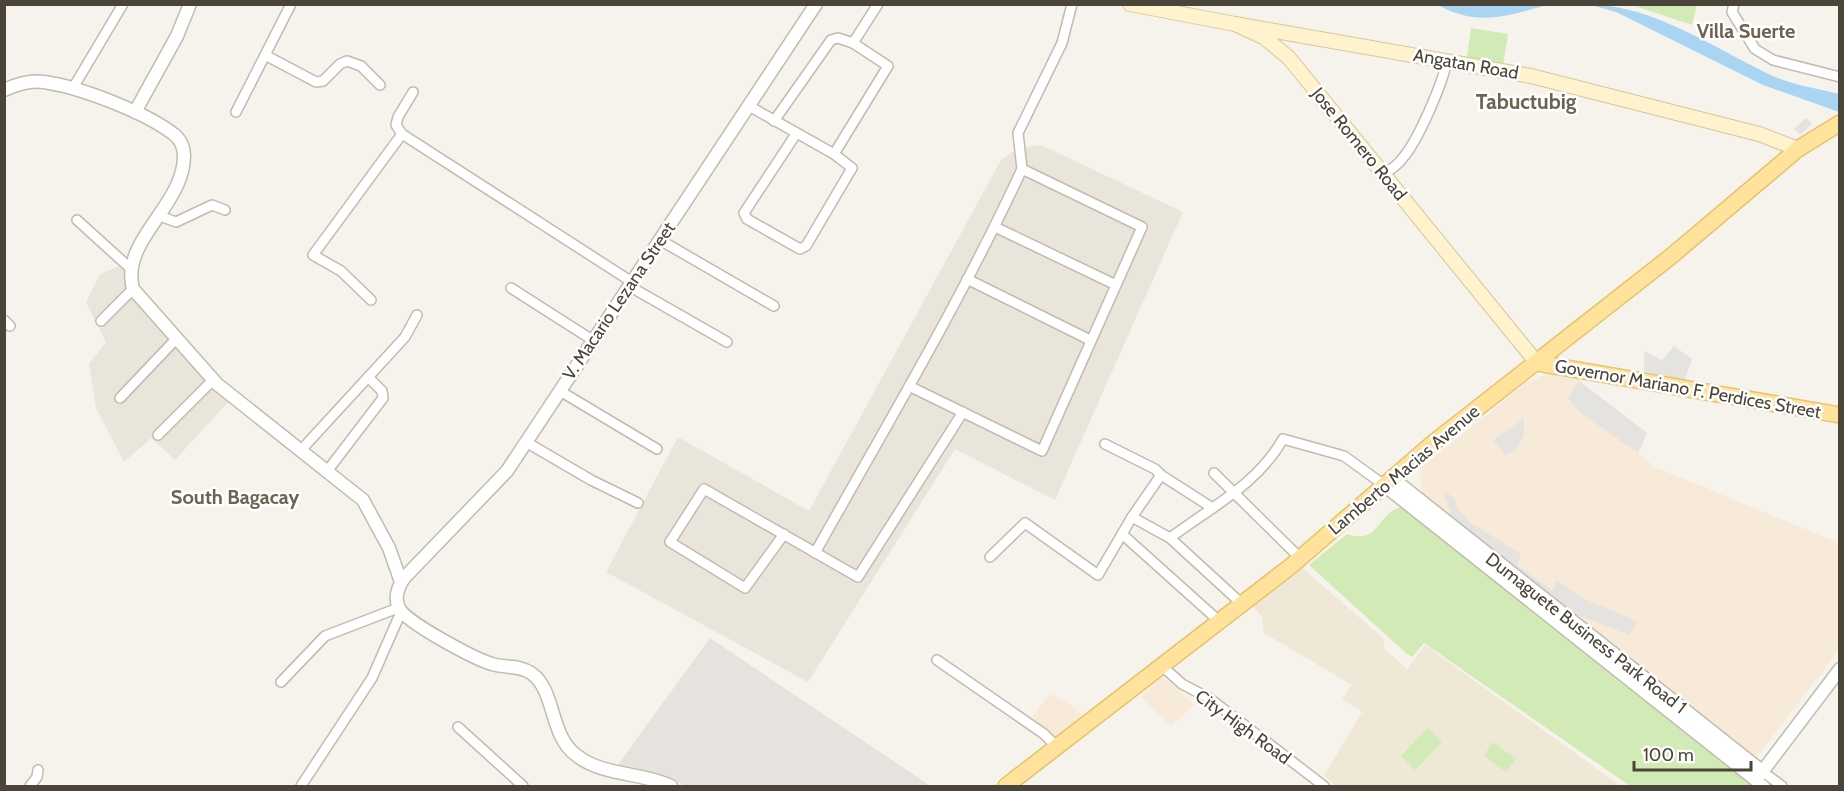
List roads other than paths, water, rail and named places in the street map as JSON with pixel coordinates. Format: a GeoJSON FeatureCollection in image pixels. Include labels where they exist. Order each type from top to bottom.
{"type":"FeatureCollection","features":[{"type":"Feature","properties":{"kind":"main road","name":"Jose Romero Road"},"geometry":{"type":"LineString","coordinates":[[1130,4],[1235,24],[1265,38],[1289,58],[1537,363]]}},
{"type":"Feature","properties":{"kind":"main road","name":"Angatan Road"},"geometry":{"type":"LineString","coordinates":[[1235,24],[1531,75],[1758,134],[1798,149]]}},
{"type":"Feature","properties":{"kind":"main road","name":"Lamberto Macias Avenue"},"geometry":{"type":"LineString","coordinates":[[1006,786],[1300,558],[1498,390],[1537,363],[1669,258],[1798,149],[1837,124]]}},
{"type":"Feature","properties":{"kind":"main road","name":"Governor Mariano F. Perdices Street"},"geometry":{"type":"LineString","coordinates":[[1537,363],[1839,415]]}},
{"type":"Feature","properties":{"kind":"street"},"geometry":{"type":"LineString","coordinates":[[73,88],[123,4]]}},
{"type":"Feature","properties":{"kind":"street"},"geometry":{"type":"LineString","coordinates":[[135,112],[177,36],[190,4]]}},
{"type":"Feature","properties":{"kind":"street"},"geometry":{"type":"LineString","coordinates":[[236,112],[291,4]]}},
{"type":"Feature","properties":{"kind":"street","name":"V. Macario Lezana Street"},"geometry":{"type":"LineString","coordinates":[[401,582],[507,471],[816,4]]}},
{"type":"Feature","properties":{"kind":"street"},"geometry":{"type":"LineString","coordinates":[[853,43],[878,4]]}},
{"type":"Feature","properties":{"kind":"street"},"geometry":{"type":"LineString","coordinates":[[815,553],[995,228],[1022,169],[1018,133],[1062,43],[1072,4]]}},
{"type":"Feature","properties":{"kind":"street"},"geometry":{"type":"LineString","coordinates":[[1734,4],[1732,12],[1755,49],[1773,60],[1839,76]]}},
{"type":"Feature","properties":{"kind":"street"},"geometry":{"type":"LineString","coordinates":[[774,121],[831,40],[838,38],[853,43],[888,66],[834,154]]}},
{"type":"Feature","properties":{"kind":"street"},"geometry":{"type":"LineString","coordinates":[[265,55],[316,82],[323,81],[340,64],[347,62],[361,66],[380,85]]}},
{"type":"Feature","properties":{"kind":"street"},"geometry":{"type":"LineString","coordinates":[[1384,174],[1402,159],[1417,135],[1445,73],[1447,60]]}},
{"type":"Feature","properties":{"kind":"street"},"geometry":{"type":"LineString","coordinates":[[4,90],[20,83],[42,82],[73,88],[135,112],[177,137],[183,146],[181,176],[160,216],[137,250],[130,268],[133,290],[213,380],[363,500],[389,548],[401,582],[397,596],[400,610],[372,678],[301,786]]}},
{"type":"Feature","properties":{"kind":"street"},"geometry":{"type":"LineString","coordinates":[[413,93],[398,117],[396,125],[402,134],[631,284],[727,342]]}},
{"type":"Feature","properties":{"kind":"street"},"geometry":{"type":"LineString","coordinates":[[748,106],[834,154],[852,168],[806,246],[800,249],[747,219],[744,213],[796,134]]}},
{"type":"Feature","properties":{"kind":"street"},"geometry":{"type":"LineString","coordinates":[[371,300],[341,271],[313,255],[402,134]]}},
{"type":"Feature","properties":{"kind":"street"},"geometry":{"type":"LineString","coordinates":[[909,386],[1042,451],[1142,227],[1022,169]]}},
{"type":"Feature","properties":{"kind":"street"},"geometry":{"type":"LineString","coordinates":[[160,216],[176,222],[212,206],[225,210]]}},
{"type":"Feature","properties":{"kind":"street"},"geometry":{"type":"LineString","coordinates":[[77,220],[130,268]]}},
{"type":"Feature","properties":{"kind":"street"},"geometry":{"type":"LineString","coordinates":[[995,228],[1116,285]]}},
{"type":"Feature","properties":{"kind":"street"},"geometry":{"type":"LineString","coordinates":[[660,240],[774,306]]}},
{"type":"Feature","properties":{"kind":"street"},"geometry":{"type":"LineString","coordinates":[[967,279],[1090,340]]}},
{"type":"Feature","properties":{"kind":"street"},"geometry":{"type":"LineString","coordinates":[[511,288],[594,341]]}},
{"type":"Feature","properties":{"kind":"street"},"geometry":{"type":"LineString","coordinates":[[101,321],[133,290]]}},
{"type":"Feature","properties":{"kind":"street"},"geometry":{"type":"LineString","coordinates":[[302,449],[405,337],[417,315]]}},
{"type":"Feature","properties":{"kind":"street"},"geometry":{"type":"LineString","coordinates":[[120,398],[177,339]]}},
{"type":"Feature","properties":{"kind":"street"},"geometry":{"type":"LineString","coordinates":[[328,470],[383,398],[382,392],[368,377]]}},
{"type":"Feature","properties":{"kind":"street"},"geometry":{"type":"LineString","coordinates":[[159,435],[213,380]]}},
{"type":"Feature","properties":{"kind":"street"},"geometry":{"type":"LineString","coordinates":[[560,391],[657,449]]}},
{"type":"Feature","properties":{"kind":"street"},"geometry":{"type":"LineString","coordinates":[[784,534],[745,588],[670,542],[704,489],[784,534],[858,577],[963,412]]}},
{"type":"Feature","properties":{"kind":"street"},"geometry":{"type":"LineString","coordinates":[[1170,538],[1211,507],[1236,494],[1272,458],[1282,439],[1344,456],[1388,481]]}},
{"type":"Feature","properties":{"kind":"street"},"geometry":{"type":"LineString","coordinates":[[526,442],[591,480],[638,503]]}},
{"type":"Feature","properties":{"kind":"street"},"geometry":{"type":"LineString","coordinates":[[1105,444],[1155,469],[1161,476],[1211,507]]}},
{"type":"Feature","properties":{"kind":"street"},"geometry":{"type":"LineString","coordinates":[[1214,473],[1300,558]]}},
{"type":"Feature","properties":{"kind":"street"},"geometry":{"type":"LineString","coordinates":[[990,557],[1026,523],[1098,575],[1132,517],[1161,476]]}},
{"type":"Feature","properties":{"kind":"street","name":"Dumaguete Business Park Road 1"},"geometry":{"type":"LineString","coordinates":[[1388,481],[1762,779],[1782,786]]}},
{"type":"Feature","properties":{"kind":"street"},"geometry":{"type":"LineString","coordinates":[[1132,517],[1170,538],[1242,604]]}},
{"type":"Feature","properties":{"kind":"street"},"geometry":{"type":"LineString","coordinates":[[1122,534],[1219,621]]}},
{"type":"Feature","properties":{"kind":"street"},"geometry":{"type":"LineString","coordinates":[[281,682],[325,636],[400,610]]}},
{"type":"Feature","properties":{"kind":"street"},"geometry":{"type":"LineString","coordinates":[[400,610],[444,641],[484,661],[521,668],[532,673],[545,692],[561,737],[576,756],[608,769],[662,785]]}},
{"type":"Feature","properties":{"kind":"street"},"geometry":{"type":"LineString","coordinates":[[937,660],[1044,734],[1057,747]]}},
{"type":"Feature","properties":{"kind":"street","name":"City High Road"},"geometry":{"type":"LineString","coordinates":[[1162,666],[1182,684],[1209,698],[1324,786]]}},
{"type":"Feature","properties":{"kind":"street"},"geometry":{"type":"LineString","coordinates":[[1762,779],[1839,669]]}},
{"type":"Feature","properties":{"kind":"street"},"geometry":{"type":"LineString","coordinates":[[458,727],[523,786]]}},
{"type":"Feature","properties":{"kind":"street"},"geometry":{"type":"LineString","coordinates":[[30,786],[37,777],[38,770]]}},
{"type":"Feature","properties":{"kind":"water"},"geometry":{"type":"Polygon","coordinates":[[[1438,5],[1547,5],[1505,16],[1479,18],[1452,12],[1438,5]]]}},
{"type":"Feature","properties":{"kind":"water"},"geometry":{"type":"Polygon","coordinates":[[[1591,5],[1638,12],[1661,20],[1773,76],[1839,94],[1839,112],[1763,85],[1616,12],[1591,5]]]}},
{"type":"Feature","properties":{"kind":"district","name":"Villa Suerte"},"geometry":{"type":"Point","coordinates":[1746,31]}},
{"type":"Feature","properties":{"kind":"district","name":"Tabuctubig"},"geometry":{"type":"Point","coordinates":[1526,101]}},
{"type":"Feature","properties":{"kind":"district","name":"South Bagacay"},"geometry":{"type":"Point","coordinates":[235,497]}}]}
